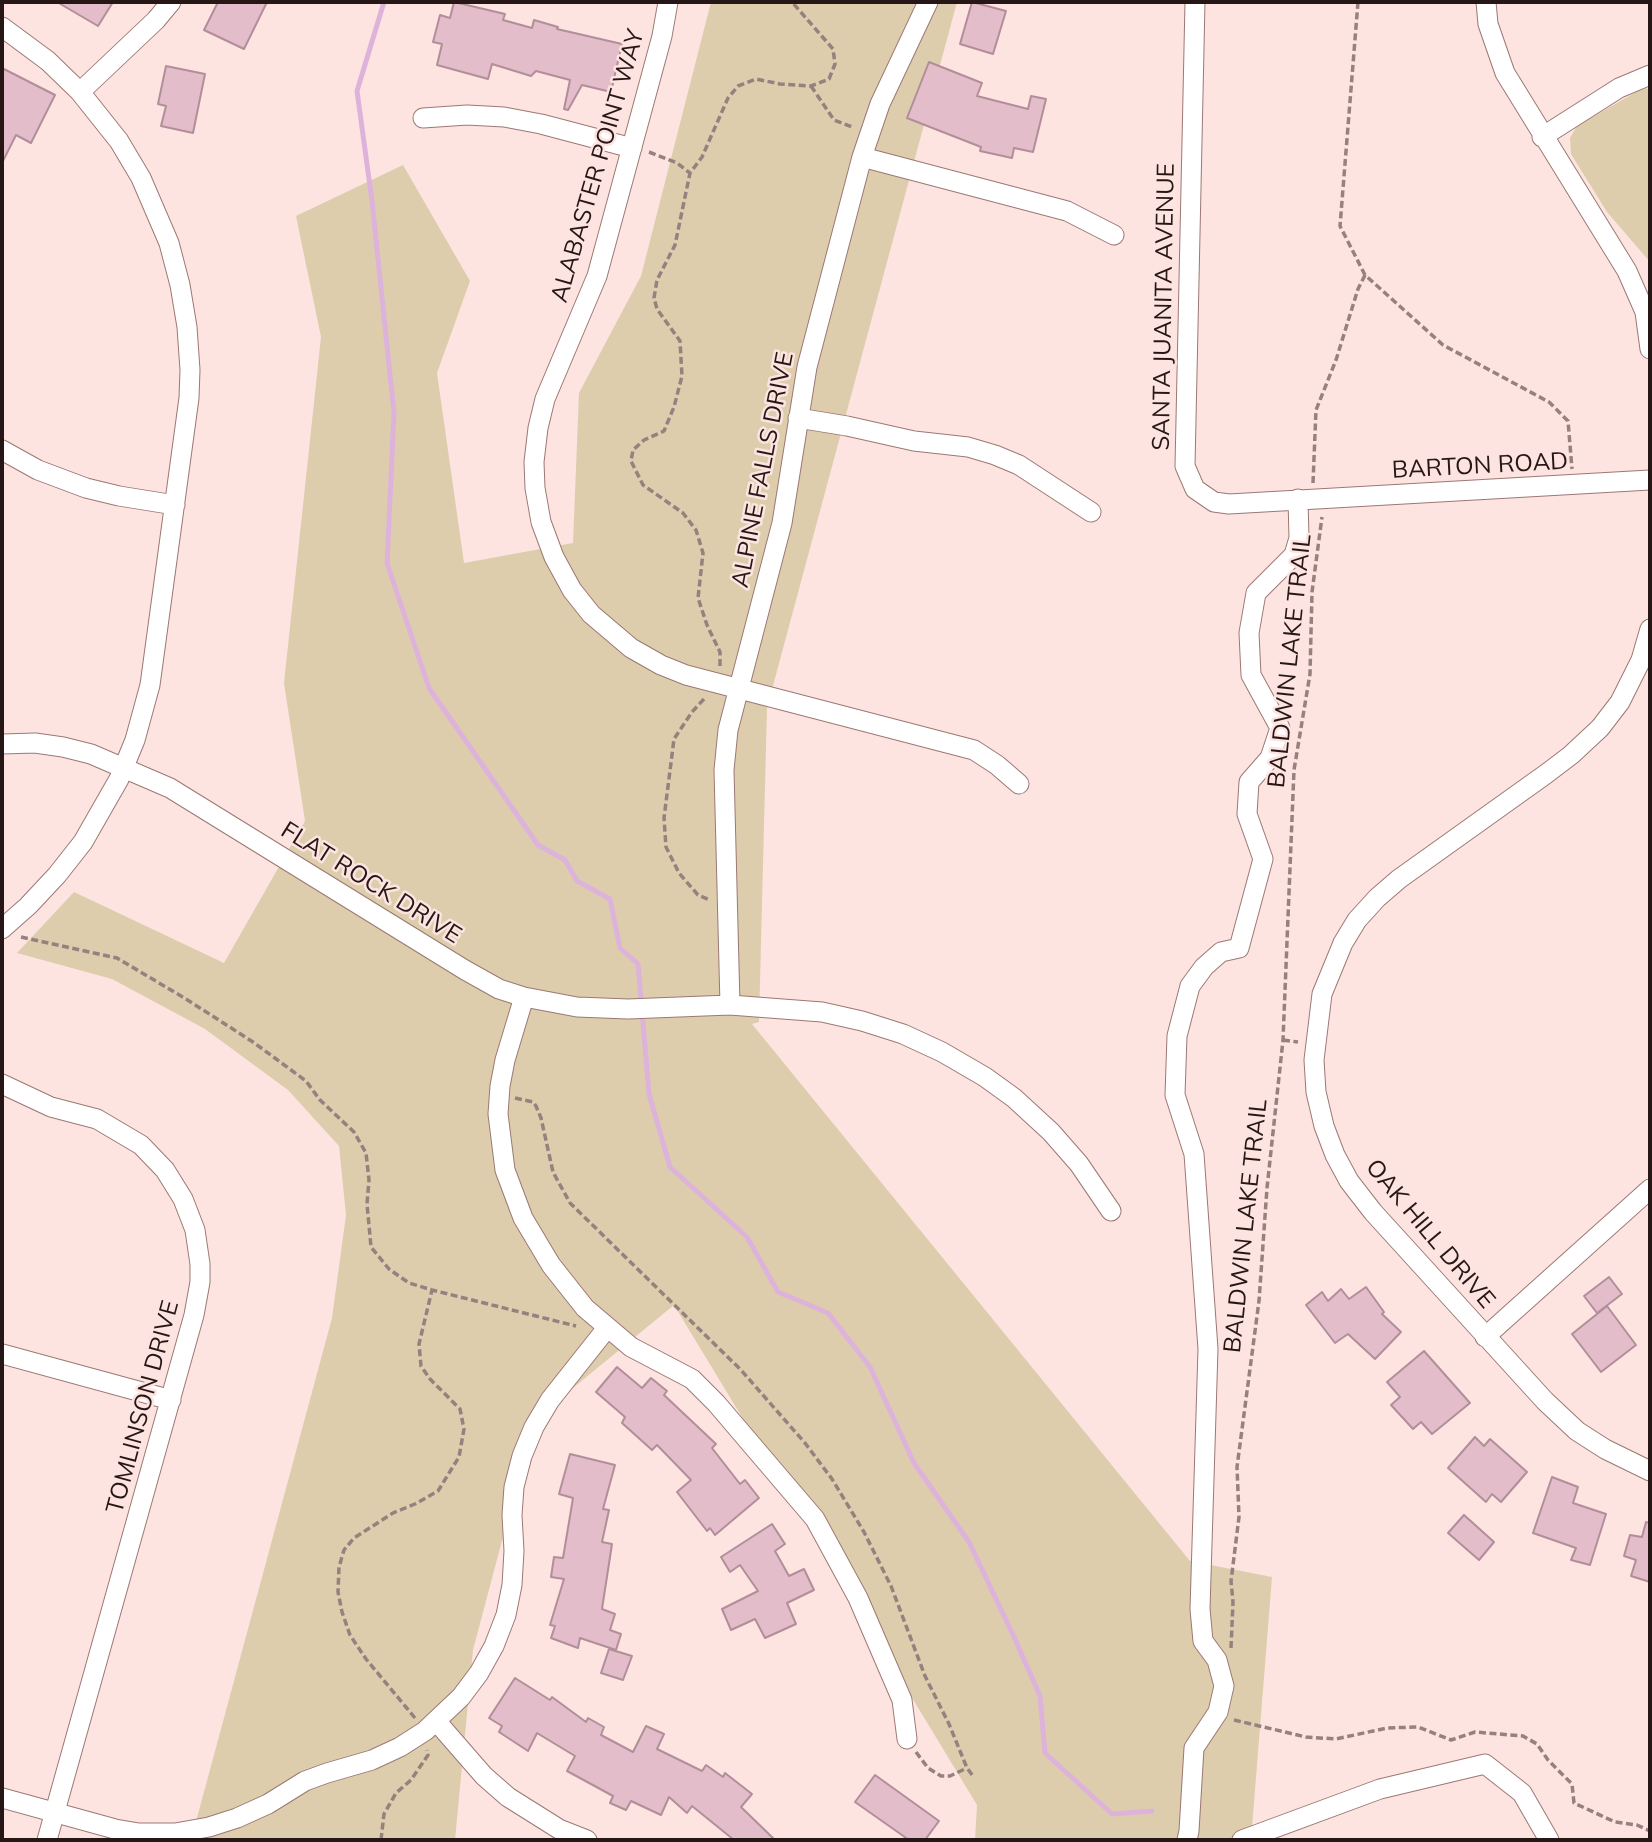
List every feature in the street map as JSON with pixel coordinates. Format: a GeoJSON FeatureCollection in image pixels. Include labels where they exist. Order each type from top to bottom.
{"type":"FeatureCollection","features":[{"type":"Feature","properties":{"kind":"street"},"geometry":{"type":"LineString","coordinates":[[80,92],[156,20],[171,2]]}},
{"type":"Feature","properties":{"kind":"street","name":"ALABASTER POINT WAY"},"geometry":{"type":"LineString","coordinates":[[668,2],[662,36],[597,276],[545,399],[538,428],[534,462],[535,488],[549,547],[572,590],[591,614],[631,648],[661,665],[729,686],[974,750],[1019,784]]}},
{"type":"Feature","properties":{"kind":"street","name":"ALPINE FALLS DRIVE"},"geometry":{"type":"LineString","coordinates":[[730,1005],[724,770],[729,730],[729,686],[782,523],[807,368],[862,157],[885,92],[928,2]]}},
{"type":"Feature","properties":{"kind":"street","name":"SANTA JUANITA AVENUE"},"geometry":{"type":"LineString","coordinates":[[1195,2],[1185,466],[1195,489],[1214,502],[1229,504],[1306,498]]}},
{"type":"Feature","properties":{"kind":"street"},"geometry":{"type":"LineString","coordinates":[[1486,2],[1488,24],[1505,73],[1627,271],[1645,312],[1650,349]]}},
{"type":"Feature","properties":{"kind":"street"},"geometry":{"type":"LineString","coordinates":[[2,27],[41,55],[80,92],[119,141],[141,178],[169,243],[180,285],[190,370],[175,505],[143,713],[124,768],[99,817],[83,842],[8,933]]}},
{"type":"Feature","properties":{"kind":"street"},"geometry":{"type":"LineString","coordinates":[[1542,136],[1619,88],[1650,75]]}},
{"type":"Feature","properties":{"kind":"street"},"geometry":{"type":"LineString","coordinates":[[423,118],[467,115],[504,117],[632,148]]}},
{"type":"Feature","properties":{"kind":"street"},"geometry":{"type":"LineString","coordinates":[[862,157],[1067,211],[1114,235]]}},
{"type":"Feature","properties":{"kind":"street"},"geometry":{"type":"LineString","coordinates":[[797,418],[995,454],[1019,465],[1091,512]]}},
{"type":"Feature","properties":{"kind":"street"},"geometry":{"type":"LineString","coordinates":[[2,450],[38,470],[86,488],[175,505]]}},
{"type":"Feature","properties":{"kind":"street","name":"BARTON ROAD"},"geometry":{"type":"LineString","coordinates":[[1306,498],[1415,495],[1650,480]]}},
{"type":"Feature","properties":{"kind":"street"},"geometry":{"type":"LineString","coordinates":[[1187,1840],[1194,1748],[1218,1712],[1224,1686],[1217,1660],[1203,1641],[1200,1609],[1208,1349],[1194,1154],[1175,1094],[1177,1036],[1190,986],[1204,967],[1221,952],[1239,948],[1263,859],[1247,814],[1249,782],[1270,758],[1279,728],[1251,675],[1249,633],[1256,593],[1294,555],[1306,498]]}},
{"type":"Feature","properties":{"kind":"street","name":"OAK HILL DRIVE"},"geometry":{"type":"LineString","coordinates":[[1650,629],[1636,671],[1620,702],[1600,728],[1563,762],[1399,878],[1357,920],[1343,943],[1322,994],[1314,1060],[1316,1092],[1324,1126],[1335,1155],[1349,1181],[1373,1212],[1545,1401],[1577,1430],[1605,1449],[1650,1471]]}},
{"type":"Feature","properties":{"kind":"street","name":"FLAT ROCK DRIVE"},"geometry":{"type":"LineString","coordinates":[[2,744],[35,743],[90,754],[170,788],[499,989],[524,997],[577,1007],[628,1009],[730,1005],[822,1012],[903,1034],[942,1052],[1014,1098],[1051,1132],[1079,1164],[1111,1211]]}},
{"type":"Feature","properties":{"kind":"street"},"geometry":{"type":"LineString","coordinates":[[524,997],[505,1059],[499,1096],[499,1124],[505,1170],[523,1218],[551,1265],[585,1308],[631,1347],[692,1379],[815,1518],[858,1598],[902,1700],[907,1739]]}},
{"type":"Feature","properties":{"kind":"street","name":"TOMLINSON DRIVE"},"geometry":{"type":"LineString","coordinates":[[2,1084],[51,1107],[97,1119],[127,1135],[154,1157],[183,1199],[199,1247],[200,1282],[194,1315],[47,1840]]}},
{"type":"Feature","properties":{"kind":"street"},"geometry":{"type":"LineString","coordinates":[[1485,1337],[1650,1189]]}},
{"type":"Feature","properties":{"kind":"street"},"geometry":{"type":"LineString","coordinates":[[2,1798],[115,1829],[139,1833],[175,1833],[209,1827],[248,1813],[305,1782],[372,1760],[400,1747],[431,1726],[461,1698],[479,1673],[494,1647],[506,1615],[512,1585],[514,1487],[522,1456],[534,1427],[550,1400],[607,1328]]}},
{"type":"Feature","properties":{"kind":"street"},"geometry":{"type":"LineString","coordinates":[[2,1354],[171,1400]]}},
{"type":"Feature","properties":{"kind":"street"},"geometry":{"type":"LineString","coordinates":[[431,1726],[508,1797],[559,1829],[587,1840]]}},
{"type":"Feature","properties":{"kind":"street"},"geometry":{"type":"LineString","coordinates":[[1242,1840],[1380,1789],[1485,1764],[1522,1793],[1549,1840]]}},
{"type":"Feature","properties":{"kind":"path"},"geometry":{"type":"LineString","coordinates":[[728,908],[698,895],[678,873],[666,846],[664,818],[674,739],[692,712],[729,686],[720,652],[698,597],[703,553],[696,530],[683,513],[643,485],[631,461],[633,450],[643,440],[664,431],[674,407],[682,376],[680,341],[657,309],[654,298],[657,281],[675,245],[690,173],[702,157],[728,98],[738,86],[757,79],[780,85],[811,86],[829,79],[835,64],[833,49],[792,2]]}},
{"type":"Feature","properties":{"kind":"path"},"geometry":{"type":"LineString","coordinates":[[1358,2],[1340,226],[1365,275],[1443,345],[1549,402],[1568,421],[1572,451],[1572,485]]}},
{"type":"Feature","properties":{"kind":"path"},"geometry":{"type":"LineString","coordinates":[[811,86],[834,120],[870,133]]}},
{"type":"Feature","properties":{"kind":"path"},"geometry":{"type":"LineString","coordinates":[[632,148],[677,163],[690,173]]}},
{"type":"Feature","properties":{"kind":"path","name":"BALDWIN LAKE TRAIL"},"geometry":{"type":"LineString","coordinates":[[1231,1654],[1232,1571],[1240,1489],[1237,1468],[1259,1301],[1267,1188],[1283,1040],[1294,770],[1310,674],[1312,592],[1322,528],[1322,517],[1306,498],[1316,410],[1365,275]]}},
{"type":"Feature","properties":{"kind":"path"},"geometry":{"type":"LineString","coordinates":[[8,933],[117,958],[230,1027],[306,1082],[320,1100],[354,1132],[366,1153],[371,1247],[389,1269],[409,1283],[576,1326],[607,1328]]}},
{"type":"Feature","properties":{"kind":"path"},"geometry":{"type":"LineString","coordinates":[[499,1096],[533,1102],[541,1118],[553,1172],[570,1203],[741,1370],[805,1443],[832,1479],[864,1532],[891,1586],[925,1676],[973,1776]]}},
{"type":"Feature","properties":{"kind":"path"},"geometry":{"type":"LineString","coordinates":[[381,1840],[384,1814],[396,1793],[411,1780],[428,1755],[431,1726],[366,1659],[350,1634],[338,1591],[341,1559],[344,1550],[354,1538],[393,1513],[438,1491],[459,1457],[464,1429],[460,1409],[421,1366],[419,1343],[432,1290]]}},
{"type":"Feature","properties":{"kind":"path"},"geometry":{"type":"LineString","coordinates":[[1227,1719],[1306,1737],[1336,1740],[1387,1728],[1418,1727],[1451,1740],[1475,1732],[1523,1736],[1537,1744],[1548,1760],[1572,1784],[1574,1803],[1615,1822],[1637,1825],[1650,1831]]}},
{"type":"Feature","properties":{"kind":"path"},"geometry":{"type":"LineString","coordinates":[[907,1739],[933,1773],[950,1776],[967,1768]]}},
{"type":"Feature","properties":{"kind":"shaded area"},"geometry":{"type":"Polygon","coordinates":[[[711,2],[957,2],[767,708],[759,1022],[752,1024],[1190,1561],[1272,1577],[1251,1840],[975,1840],[977,1805],[674,1305],[534,1420],[473,1650],[455,1840],[191,1840],[332,1318],[346,1215],[339,1146],[288,1090],[205,1029],[112,979],[17,953],[74,892],[224,963],[305,821],[284,683],[321,337],[296,216],[403,165],[470,281],[437,373],[464,563],[573,543],[579,393],[641,276],[711,2]]]}},
{"type":"Feature","properties":{"kind":"shaded area"},"geometry":{"type":"Polygon","coordinates":[[[1643,88],[1650,89],[1650,262],[1607,212],[1571,154],[1570,138],[1577,126],[1643,88]]]}},
{"type":"Feature","properties":{"kind":"building"},"geometry":{"type":"Polygon","coordinates":[[[57,2],[113,2],[98,26],[57,2]]]}},
{"type":"Feature","properties":{"kind":"building"},"geometry":{"type":"Polygon","coordinates":[[[218,2],[267,2],[244,49],[204,30],[218,2]]]}},
{"type":"Feature","properties":{"kind":"building"},"geometry":{"type":"Polygon","coordinates":[[[454,2],[505,14],[503,20],[532,28],[534,20],[558,27],[557,29],[622,44],[611,92],[582,85],[568,110],[564,109],[570,80],[536,71],[531,76],[492,64],[488,79],[437,65],[442,44],[433,42],[440,15],[450,18],[454,2]]]}},
{"type":"Feature","properties":{"kind":"building"},"geometry":{"type":"Polygon","coordinates":[[[972,2],[1006,11],[993,54],[960,44],[972,2]]]}},
{"type":"Feature","properties":{"kind":"building"},"geometry":{"type":"Polygon","coordinates":[[[929,62],[982,83],[977,96],[1028,109],[1031,96],[1046,99],[1033,152],[1014,148],[1012,158],[980,151],[981,147],[907,118],[929,62]]]}},
{"type":"Feature","properties":{"kind":"building"},"geometry":{"type":"Polygon","coordinates":[[[166,66],[205,74],[193,133],[161,126],[166,106],[158,104],[166,66]]]}},
{"type":"Feature","properties":{"kind":"building"},"geometry":{"type":"Polygon","coordinates":[[[2,68],[55,95],[31,143],[16,135],[2,163],[2,68]]]}},
{"type":"Feature","properties":{"kind":"building"},"geometry":{"type":"Polygon","coordinates":[[[1609,1277],[1622,1294],[1597,1313],[1584,1296],[1609,1277]]]}},
{"type":"Feature","properties":{"kind":"building"},"geometry":{"type":"Polygon","coordinates":[[[1366,1287],[1384,1312],[1382,1314],[1401,1332],[1375,1359],[1348,1334],[1335,1343],[1306,1305],[1322,1292],[1328,1301],[1341,1289],[1349,1299],[1366,1287]]]}},
{"type":"Feature","properties":{"kind":"building"},"geometry":{"type":"Polygon","coordinates":[[[1607,1306],[1636,1345],[1601,1372],[1572,1334],[1607,1306]]]}},
{"type":"Feature","properties":{"kind":"building"},"geometry":{"type":"Polygon","coordinates":[[[1424,1351],[1470,1403],[1432,1434],[1421,1422],[1413,1429],[1391,1405],[1400,1397],[1387,1382],[1424,1351]]]}},
{"type":"Feature","properties":{"kind":"building"},"geometry":{"type":"Polygon","coordinates":[[[617,1367],[642,1388],[651,1378],[667,1391],[664,1395],[716,1444],[712,1448],[740,1484],[745,1480],[759,1498],[715,1535],[710,1528],[707,1531],[677,1492],[691,1480],[657,1445],[652,1450],[622,1423],[625,1417],[596,1392],[617,1367]]]}},
{"type":"Feature","properties":{"kind":"building"},"geometry":{"type":"Polygon","coordinates":[[[1475,1437],[1484,1446],[1490,1439],[1527,1472],[1501,1502],[1492,1494],[1486,1502],[1448,1468],[1475,1437]]]}},
{"type":"Feature","properties":{"kind":"building"},"geometry":{"type":"Polygon","coordinates":[[[570,1454],[615,1465],[603,1509],[609,1510],[602,1542],[612,1544],[602,1609],[615,1614],[610,1630],[621,1634],[616,1650],[580,1638],[578,1648],[551,1638],[555,1626],[550,1625],[564,1579],[551,1577],[554,1557],[563,1558],[573,1498],[559,1494],[570,1454]]]}},
{"type":"Feature","properties":{"kind":"building"},"geometry":{"type":"Polygon","coordinates":[[[1552,1477],[1578,1487],[1573,1503],[1606,1514],[1590,1565],[1571,1560],[1576,1548],[1533,1533],[1552,1477]]]}},
{"type":"Feature","properties":{"kind":"building"},"geometry":{"type":"Polygon","coordinates":[[[1464,1515],[1494,1542],[1479,1560],[1448,1533],[1464,1515]]]}},
{"type":"Feature","properties":{"kind":"building"},"geometry":{"type":"Polygon","coordinates":[[[1646,1522],[1650,1523],[1650,1582],[1631,1576],[1636,1560],[1624,1556],[1630,1535],[1642,1537],[1646,1522]]]}},
{"type":"Feature","properties":{"kind":"building"},"geometry":{"type":"Polygon","coordinates":[[[772,1524],[785,1544],[775,1551],[789,1576],[804,1569],[814,1590],[787,1603],[796,1624],[765,1638],[755,1619],[731,1630],[722,1609],[758,1591],[740,1565],[730,1572],[721,1557],[772,1524]]]}},
{"type":"Feature","properties":{"kind":"building"},"geometry":{"type":"Polygon","coordinates":[[[609,1649],[632,1656],[623,1680],[601,1673],[609,1649]]]}},
{"type":"Feature","properties":{"kind":"building"},"geometry":{"type":"Polygon","coordinates":[[[515,1678],[550,1700],[552,1697],[586,1722],[588,1718],[604,1727],[601,1735],[633,1752],[646,1726],[664,1734],[657,1749],[702,1771],[706,1765],[723,1777],[725,1773],[752,1794],[741,1807],[775,1840],[734,1840],[692,1806],[687,1813],[669,1797],[661,1815],[631,1801],[626,1810],[610,1803],[613,1796],[567,1771],[575,1756],[537,1733],[528,1751],[499,1732],[502,1726],[489,1718],[515,1678]]]}},
{"type":"Feature","properties":{"kind":"building"},"geometry":{"type":"Polygon","coordinates":[[[875,1775],[939,1821],[925,1840],[909,1840],[855,1802],[875,1775]]]}},
{"type":"Feature","properties":{"kind":"waterway"},"geometry":{"type":"LineString","coordinates":[[384,2],[357,91],[372,201],[394,413],[387,563],[429,688],[538,845],[565,860],[577,881],[610,899],[620,948],[638,964],[649,1094],[670,1167],[747,1237],[778,1292],[828,1313],[870,1367],[914,1463],[969,1542],[1014,1637],[1040,1696],[1045,1753],[1112,1814],[1152,1811]]}}]}
